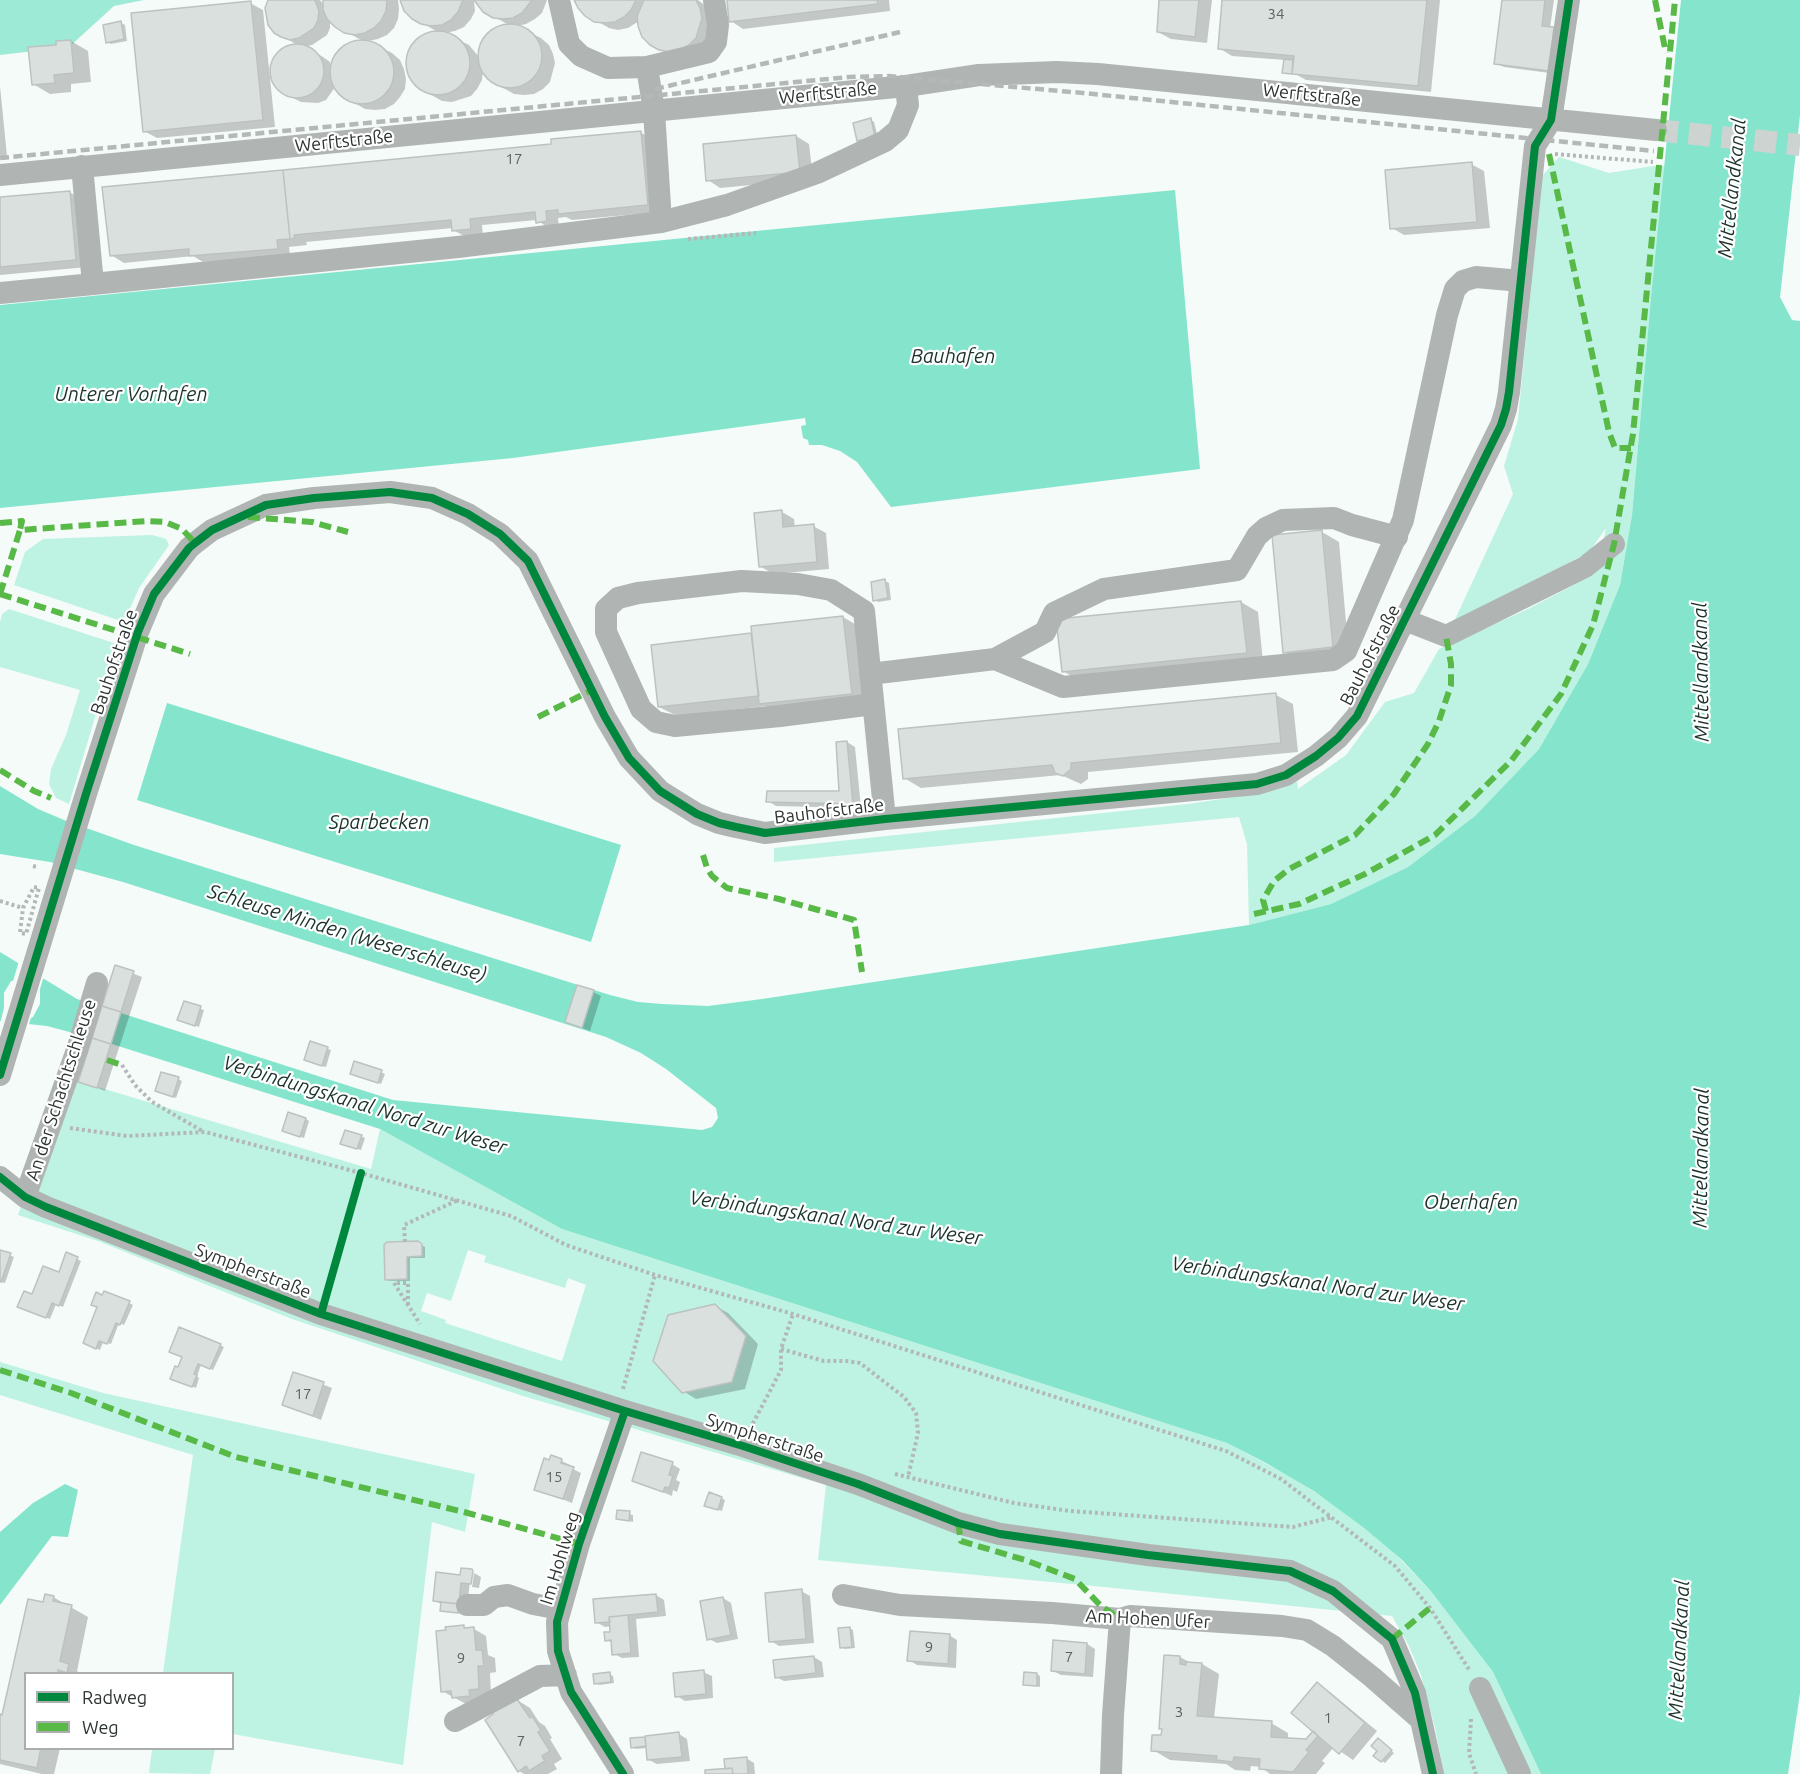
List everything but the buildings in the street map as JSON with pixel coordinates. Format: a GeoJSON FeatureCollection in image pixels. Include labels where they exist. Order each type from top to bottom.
{"type":"FeatureCollection","features":[{"type":"Feature","properties":{"kind":"street"},"geometry":{"type":"LineString","coordinates":[[560,0],[569,44],[581,56],[608,68],[647,67],[709,52],[716,42],[717,25],[714,0]]}},
{"type":"Feature","properties":{"kind":"street","name":"Bauhofstraße"},"geometry":{"type":"LineString","coordinates":[[0,1074],[136,638],[154,594],[189,548],[212,530],[266,505],[314,498],[390,492],[432,498],[468,514],[500,534],[528,561],[605,717],[628,758],[660,791],[719,824],[765,833],[885,819],[1257,784],[1286,775],[1316,756],[1338,738],[1357,716],[1501,425],[1509,392],[1535,146],[1551,120],[1569,0]]}},
{"type":"Feature","properties":{"kind":"street"},"geometry":{"type":"LineString","coordinates":[[647,67],[654,111],[661,222]]}},
{"type":"Feature","properties":{"kind":"street","name":"Werftstraße"},"geometry":{"type":"LineString","coordinates":[[0,175],[906,86],[980,75],[1057,72],[1656,130]]}},
{"type":"Feature","properties":{"kind":"street"},"geometry":{"type":"LineString","coordinates":[[0,292],[458,247],[661,222],[727,205],[817,173],[885,141],[898,130],[908,105],[906,86]]}},
{"type":"Feature","properties":{"kind":"street"},"geometry":{"type":"LineString","coordinates":[[82,166],[93,284]]}},
{"type":"Feature","properties":{"kind":"street"},"geometry":{"type":"LineString","coordinates":[[995,659],[1063,687],[1332,660],[1346,651],[1403,520],[1447,315],[1455,289],[1463,281],[1476,277],[1521,281]]}},
{"type":"Feature","properties":{"kind":"street"},"geometry":{"type":"LineString","coordinates":[[870,674],[995,659],[1045,632],[1054,613],[1104,589],[1237,570],[1257,536],[1266,528],[1283,520],[1334,518],[1397,537]]}},
{"type":"Feature","properties":{"kind":"street"},"geometry":{"type":"LineString","coordinates":[[1405,620],[1446,636],[1585,567],[1614,544]]}},
{"type":"Feature","properties":{"kind":"street","name":"Bauhofstraße"},"geometry":{"type":"LineString","coordinates":[[873,704],[675,726],[656,722],[640,709],[606,632],[606,609],[618,598],[638,593],[742,581],[798,584],[831,590],[864,610],[885,819]]}},
{"type":"Feature","properties":{"kind":"street","name":"An der Schachtschleuse"},"geometry":{"type":"LineString","coordinates":[[26,1197],[52,1126],[97,983]]}},
{"type":"Feature","properties":{"kind":"street","name":"Sympherstraße"},"geometry":{"type":"LineString","coordinates":[[0,1177],[26,1197],[46,1207],[321,1314],[621,1410],[745,1433],[858,1484],[958,1523],[1000,1534],[1148,1555],[1290,1571],[1333,1591],[1392,1639],[1416,1693],[1433,1774]]}},
{"type":"Feature","properties":{"kind":"street","name":"Im Hohlweg"},"geometry":{"type":"LineString","coordinates":[[621,1410],[557,1622],[558,1651],[571,1692],[623,1774]]}},
{"type":"Feature","properties":{"kind":"street"},"geometry":{"type":"LineString","coordinates":[[467,1605],[484,1605],[494,1597],[508,1595],[533,1604],[560,1609]]}},
{"type":"Feature","properties":{"kind":"street","name":"Am Hohen Ufer"},"geometry":{"type":"LineString","coordinates":[[843,1595],[900,1605],[1120,1619],[1130,1616],[1282,1626],[1307,1630],[1333,1646],[1365,1671],[1421,1720]]}},
{"type":"Feature","properties":{"kind":"street"},"geometry":{"type":"LineString","coordinates":[[1111,1774],[1120,1619]]}},
{"type":"Feature","properties":{"kind":"street"},"geometry":{"type":"LineString","coordinates":[[455,1721],[540,1676],[566,1675]]}},
{"type":"Feature","properties":{"kind":"street"},"geometry":{"type":"LineString","coordinates":[[1480,1688],[1520,1774]]}},
{"type":"Feature","properties":{"kind":"path"},"geometry":{"type":"LineString","coordinates":[[1535,146],[1549,154],[1653,162]]}},
{"type":"Feature","properties":{"kind":"path"},"geometry":{"type":"LineString","coordinates":[[0,901],[23,908]]}},
{"type":"Feature","properties":{"kind":"path"},"geometry":{"type":"LineString","coordinates":[[122,1065],[135,1085],[152,1102],[205,1132],[511,1216],[566,1245],[655,1275],[793,1314],[1226,1451],[1281,1479],[1395,1566],[1430,1608],[1480,1688],[1470,1723],[1469,1753],[1476,1774]]}},
{"type":"Feature","properties":{"kind":"path"},"geometry":{"type":"LineString","coordinates":[[52,1126],[127,1136],[205,1132]]}},
{"type":"Feature","properties":{"kind":"path"},"geometry":{"type":"LineString","coordinates":[[405,1242],[404,1225],[458,1200]]}},
{"type":"Feature","properties":{"kind":"path"},"geometry":{"type":"LineString","coordinates":[[621,1410],[655,1275]]}},
{"type":"Feature","properties":{"kind":"path"},"geometry":{"type":"LineString","coordinates":[[408,1305],[408,1283],[394,1283],[399,1290],[408,1305],[424,1330],[413,1327]]}},
{"type":"Feature","properties":{"kind":"path"},"geometry":{"type":"LineString","coordinates":[[745,1433],[781,1370],[781,1349],[793,1314]]}},
{"type":"Feature","properties":{"kind":"path"},"geometry":{"type":"LineString","coordinates":[[781,1349],[824,1361],[846,1361],[860,1364],[904,1397],[916,1413],[918,1433],[908,1477]]}},
{"type":"Feature","properties":{"kind":"path"},"geometry":{"type":"LineString","coordinates":[[745,1433],[762,1431]]}},
{"type":"Feature","properties":{"kind":"path"},"geometry":{"type":"LineString","coordinates":[[885,1471],[1014,1503],[1070,1511],[1293,1527],[1333,1517]]}},
{"type":"Feature","properties":{"kind":"shaded area"},"geometry":{"type":"Polygon","coordinates":[[[0,0],[144,0],[114,6],[69,47],[0,55],[0,0]]]}},
{"type":"Feature","properties":{"kind":"shaded area"},"geometry":{"type":"Polygon","coordinates":[[[1559,157],[1609,173],[1665,166],[1632,515],[1620,585],[1588,664],[1539,749],[1475,816],[1408,867],[1331,904],[1249,925],[1247,844],[1239,817],[774,862],[774,848],[1188,804],[1261,793],[1297,780],[1298,789],[1346,755],[1385,702],[1414,693],[1439,649],[1528,609],[1589,577],[1599,562],[1606,528],[1589,552],[1452,626],[1513,494],[1504,466],[1518,419],[1542,176],[1559,157]]]}},
{"type":"Feature","properties":{"kind":"shaded area"},"geometry":{"type":"Polygon","coordinates":[[[152,535],[166,539],[169,545],[139,588],[124,622],[14,585],[25,552],[43,539],[152,535]]]}},
{"type":"Feature","properties":{"kind":"shaded area"},"geometry":{"type":"Polygon","coordinates":[[[9,609],[117,644],[69,804],[56,798],[49,784],[51,769],[66,735],[80,690],[0,667],[0,622],[2,614],[9,609]]]}},
{"type":"Feature","properties":{"kind":"shaded area"},"geometry":{"type":"Polygon","coordinates":[[[68,1078],[371,1169],[380,1129],[562,1229],[1227,1443],[1297,1480],[1364,1528],[1397,1556],[1431,1591],[1493,1672],[1541,1774],[1444,1774],[1421,1675],[1409,1646],[1392,1616],[818,1560],[826,1485],[523,1396],[292,1319],[98,1241],[18,1215],[68,1078]],[[468,1250],[451,1301],[427,1293],[421,1311],[446,1320],[445,1323],[562,1361],[586,1285],[568,1278],[565,1288],[484,1262],[486,1256],[468,1250]]]}},
{"type":"Feature","properties":{"kind":"shaded area"},"geometry":{"type":"Polygon","coordinates":[[[0,1362],[103,1393],[475,1474],[465,1532],[432,1522],[403,1765],[234,1734],[234,1672],[163,1672],[193,1455],[0,1395],[0,1362]]]}},
{"type":"Feature","properties":{"kind":"shaded area"},"geometry":{"type":"Polygon","coordinates":[[[152,1750],[215,1750],[210,1774],[149,1773],[152,1750]]]}},
{"type":"Feature","properties":{"kind":"water","name":"Oberhafen"},"geometry":{"type":"Polygon","coordinates":[[[1681,0],[1800,0],[1800,115],[1780,297],[1792,320],[1800,321],[1800,1693],[1788,1774],[1541,1774],[1493,1672],[1430,1590],[1402,1560],[1314,1491],[1227,1443],[562,1229],[380,1129],[96,1039],[47,1026],[0,1021],[0,952],[77,999],[393,1100],[702,1130],[712,1127],[718,1118],[716,1108],[666,1069],[641,1053],[606,1037],[123,882],[50,862],[0,854],[0,786],[38,809],[134,845],[610,995],[638,1002],[662,1004],[708,1006],[762,999],[1249,925],[1331,904],[1408,867],[1475,816],[1539,749],[1588,664],[1620,585],[1632,515],[1681,0]]]}},
{"type":"Feature","properties":{"kind":"water","name":"Unterer Vorhafen"},"geometry":{"type":"Polygon","coordinates":[[[1175,190],[1200,469],[891,507],[857,462],[840,451],[822,445],[809,445],[808,440],[803,438],[801,426],[806,425],[805,418],[513,458],[0,508],[0,305],[1175,190]]]}},
{"type":"Feature","properties":{"kind":"water","name":"Sparbecken"},"geometry":{"type":"Polygon","coordinates":[[[167,703],[621,845],[591,942],[137,800],[167,703]]]}},
{"type":"Feature","properties":{"kind":"water"},"geometry":{"type":"Polygon","coordinates":[[[65,1484],[78,1490],[68,1537],[52,1536],[0,1605],[0,1532],[33,1503],[65,1484]]]}},
{"type":"Feature","properties":{"kind":"pier"},"geometry":{"type":"Polygon","coordinates":[[[19,961],[44,976],[40,989],[40,1004],[28,1027],[0,1024],[4,1008],[4,993],[13,981],[19,961]]]}},
{"type":"Feature","properties":{"kind":"tunnel"},"geometry":{"type":"LineString","coordinates":[[1656,130],[1800,145]]}},
{"type":"Feature","properties":{"kind":"railway"},"geometry":{"type":"LineString","coordinates":[[655,89],[900,32]]}},
{"type":"Feature","properties":{"kind":"railway"},"geometry":{"type":"LineString","coordinates":[[0,158],[849,77],[889,76],[1083,93],[1654,151]]}},
{"type":"Feature","properties":{"kind":"marked path"},"geometry":{"type":"LineString","coordinates":[[1655,0],[1666,53]]}},
{"type":"Feature","properties":{"kind":"marked path"},"geometry":{"type":"LineString","coordinates":[[1254,914],[1299,904],[1365,874],[1435,835],[1511,761],[1561,694],[1593,625],[1614,544],[1633,434],[1675,0]]}},
{"type":"Feature","properties":{"kind":"marked path"},"geometry":{"type":"LineString","coordinates":[[1549,154],[1609,432],[1615,448],[1631,448]]}},
{"type":"Feature","properties":{"kind":"marked path"},"geometry":{"type":"LineString","coordinates":[[248,517],[312,522],[348,532]]}},
{"type":"Feature","properties":{"kind":"marked path"},"geometry":{"type":"LineString","coordinates":[[0,523],[22,521],[20,530],[147,521],[165,522],[182,529],[195,543]]}},
{"type":"Feature","properties":{"kind":"marked path"},"geometry":{"type":"LineString","coordinates":[[0,594],[20,530]]}},
{"type":"Feature","properties":{"kind":"marked path"},"geometry":{"type":"LineString","coordinates":[[0,594],[190,654]]}},
{"type":"Feature","properties":{"kind":"marked path"},"geometry":{"type":"LineString","coordinates":[[1266,911],[1263,900],[1274,881],[1289,869],[1355,835],[1394,794],[1428,744],[1439,721],[1451,685],[1451,664],[1446,636]]}},
{"type":"Feature","properties":{"kind":"marked path"},"geometry":{"type":"LineString","coordinates":[[538,717],[592,690]]}},
{"type":"Feature","properties":{"kind":"marked path"},"geometry":{"type":"LineString","coordinates":[[0,770],[34,791],[51,798]]}},
{"type":"Feature","properties":{"kind":"marked path"},"geometry":{"type":"LineString","coordinates":[[703,855],[712,876],[727,888],[779,899],[854,920],[862,972]]}},
{"type":"Feature","properties":{"kind":"marked path"},"geometry":{"type":"LineString","coordinates":[[107,1060],[122,1065]]}},
{"type":"Feature","properties":{"kind":"marked path"},"geometry":{"type":"LineString","coordinates":[[0,1370],[71,1393],[236,1457],[464,1512],[579,1544]]}},
{"type":"Feature","properties":{"kind":"marked path"},"geometry":{"type":"LineString","coordinates":[[958,1523],[961,1541],[1025,1560],[1075,1579],[1101,1606],[1120,1619]]}},
{"type":"Feature","properties":{"kind":"marked path"},"geometry":{"type":"LineString","coordinates":[[1392,1639],[1430,1608]]}},
{"type":"Feature","properties":{"kind":"cycle path"},"geometry":{"type":"LineString","coordinates":[[0,1075],[86,794],[138,632],[154,594],[195,543],[212,530],[266,505],[314,498],[390,492],[432,498],[468,514],[500,534],[528,561],[605,717],[629,758],[660,791],[697,814],[719,823],[765,833],[885,819],[1257,784],[1286,775],[1316,756],[1338,738],[1357,716],[1501,425],[1509,392],[1535,146],[1551,120],[1569,0]]}},
{"type":"Feature","properties":{"kind":"cycle path"},"geometry":{"type":"LineString","coordinates":[[321,1314],[361,1173]]}},
{"type":"Feature","properties":{"kind":"cycle path"},"geometry":{"type":"LineString","coordinates":[[0,1177],[25,1197],[46,1207],[321,1314],[625,1411],[743,1446],[858,1484],[958,1523],[1000,1534],[1148,1555],[1290,1571],[1333,1591],[1392,1639],[1415,1693],[1433,1774]]}},
{"type":"Feature","properties":{"kind":"cycle path"},"geometry":{"type":"LineString","coordinates":[[623,1774],[571,1692],[558,1651],[557,1622],[579,1544],[625,1411]]}},
{"type":"Feature","properties":{"kind":"water label","name":"Mittellandkanal"},"geometry":{"type":"Point","coordinates":[1732,188]}},
{"type":"Feature","properties":{"kind":"water label","name":"Bauhafen"},"geometry":{"type":"Point","coordinates":[953,356]}},
{"type":"Feature","properties":{"kind":"water label","name":"Mittellandkanal"},"geometry":{"type":"Point","coordinates":[1701,672]}},
{"type":"Feature","properties":{"kind":"water label","name":"Schleuse Minden (Weserschleuse)"},"geometry":{"type":"Point","coordinates":[347,933]}},
{"type":"Feature","properties":{"kind":"water label","name":"Verbindungskanal Nord zur Weser"},"geometry":{"type":"Point","coordinates":[365,1105]}},
{"type":"Feature","properties":{"kind":"water label","name":"Mittellandkanal"},"geometry":{"type":"Point","coordinates":[1701,1158]}},
{"type":"Feature","properties":{"kind":"water label","name":"Verbindungskanal Nord zur Weser"},"geometry":{"type":"Point","coordinates":[836,1218]}},
{"type":"Feature","properties":{"kind":"water label","name":"Verbindungskanal Nord zur Weser"},"geometry":{"type":"Point","coordinates":[1318,1284]}},
{"type":"Feature","properties":{"kind":"water label","name":"Mittellandkanal"},"geometry":{"type":"Point","coordinates":[1679,1650]}}]}
